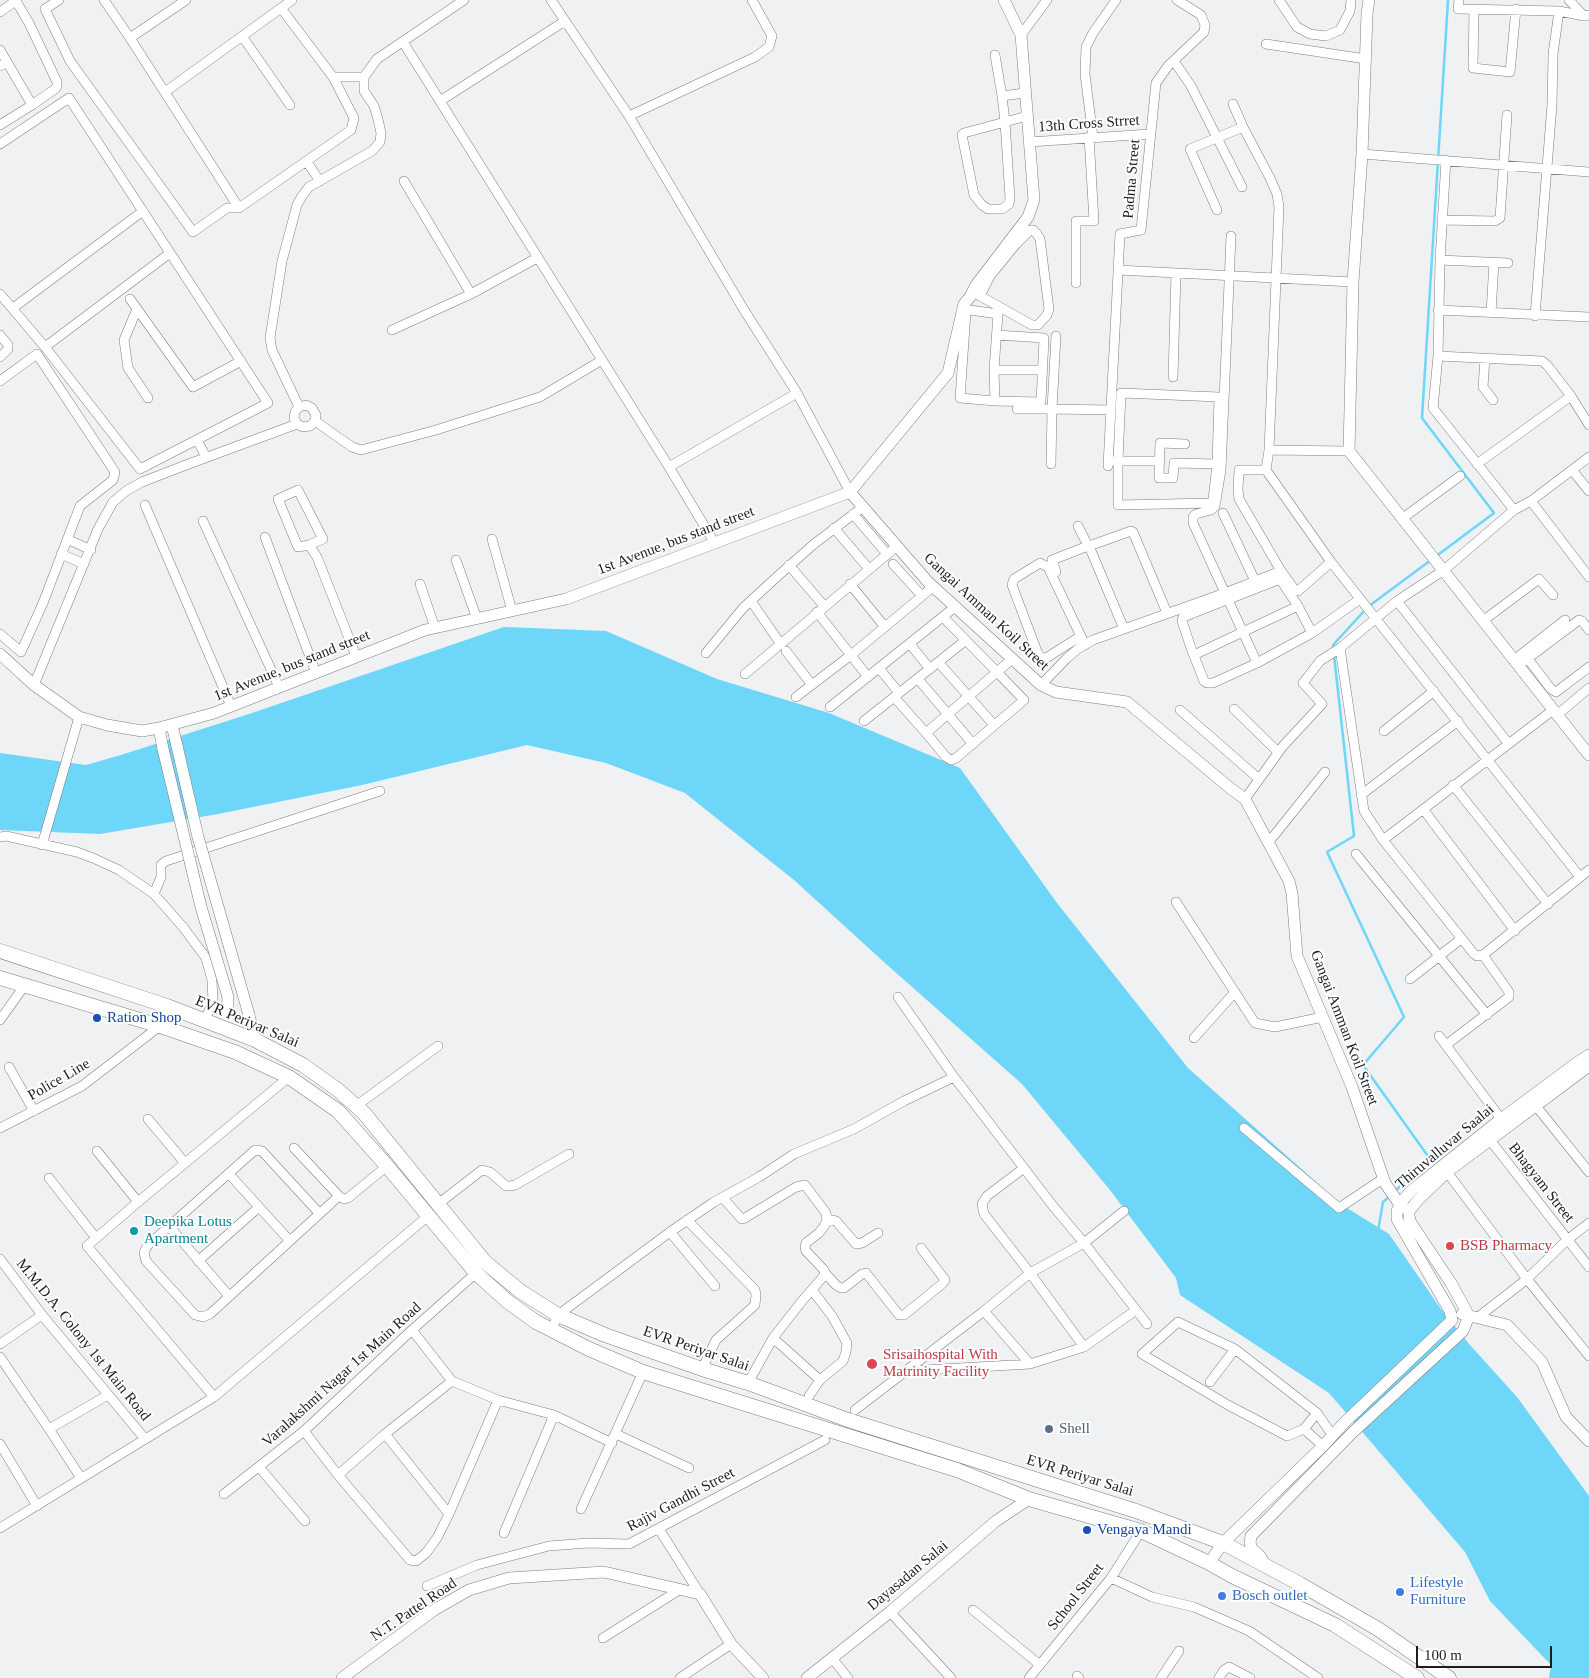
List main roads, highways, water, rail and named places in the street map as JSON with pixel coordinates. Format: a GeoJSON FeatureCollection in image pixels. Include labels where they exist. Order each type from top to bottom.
{"type":"FeatureCollection","features":[{"type":"Feature","properties":{"kind":"main road","name":"EVR Periyar Salai"},"geometry":{"type":"LineString","coordinates":[[0,951],[167,1006],[255,1040],[303,1065],[356,1106],[376,1127],[485,1262],[520,1291],[558,1315],[605,1335],[748,1383],[848,1420],[1136,1511],[1224,1544],[1300,1584],[1378,1629],[1450,1678]]}},
{"type":"Feature","properties":{"kind":"main road"},"geometry":{"type":"LineString","coordinates":[[0,978],[160,1026],[235,1052],[289,1077],[338,1111],[387,1166],[476,1274],[507,1301],[552,1330],[589,1349],[643,1372],[957,1470],[1029,1499],[1142,1531],[1335,1625],[1416,1678]]}},
{"type":"Feature","properties":{"kind":"main road"},"geometry":{"type":"LineString","coordinates":[[1232,1576],[1243,1555]]}},
{"type":"Feature","properties":{"kind":"water"},"geometry":{"type":"Polygon","coordinates":[[[504,627],[606,631],[717,679],[829,713],[960,768],[1057,903],[1188,1068],[1342,1205],[1389,1234],[1441,1309],[1470,1345],[1517,1397],[1589,1496],[1589,1678],[1549,1678],[1551,1665],[1490,1601],[1465,1552],[1329,1393],[1180,1295],[1176,1278],[1110,1190],[1022,1084],[794,880],[685,793],[606,763],[527,745],[362,785],[218,814],[100,834],[0,830],[0,753],[86,765],[252,713],[504,627]]]}},
{"type":"Feature","properties":{"kind":"waterway"},"geometry":{"type":"LineString","coordinates":[[1435,557],[1494,513],[1422,418],[1448,0]]}},
{"type":"Feature","properties":{"kind":"waterway"},"geometry":{"type":"LineString","coordinates":[[1369,606],[1431,560]]}},
{"type":"Feature","properties":{"kind":"waterway"},"geometry":{"type":"LineString","coordinates":[[1334,649],[1333,645],[1365,610]]}},
{"type":"Feature","properties":{"kind":"waterway"},"geometry":{"type":"LineString","coordinates":[[1334,655],[1354,836],[1327,852],[1404,1017],[1363,1065],[1430,1159],[1395,1191]]}},
{"type":"Feature","properties":{"kind":"waterway"},"geometry":{"type":"LineString","coordinates":[[1378,1231],[1383,1202],[1389,1197]]}},
{"type":"Feature","properties":{"kind":"place","name":"Ration Shop"},"geometry":{"type":"Point","coordinates":[97,1018]}},
{"type":"Feature","properties":{"kind":"place","name":"Deepika Lotus Apartment"},"geometry":{"type":"Point","coordinates":[134,1231]}},
{"type":"Feature","properties":{"kind":"place","name":"BSB Pharmacy"},"geometry":{"type":"Point","coordinates":[1450,1246]}},
{"type":"Feature","properties":{"kind":"place","name":"Srisaihospital With Matrinity Facility"},"geometry":{"type":"Point","coordinates":[872,1364]}},
{"type":"Feature","properties":{"kind":"place","name":"Shell"},"geometry":{"type":"Point","coordinates":[1049,1429]}},
{"type":"Feature","properties":{"kind":"place","name":"Vengaya Mandi"},"geometry":{"type":"Point","coordinates":[1087,1530]}},
{"type":"Feature","properties":{"kind":"place","name":"Lifestyle Furniture"},"geometry":{"type":"Point","coordinates":[1400,1592]}},
{"type":"Feature","properties":{"kind":"place","name":"Bosch outlet"},"geometry":{"type":"Point","coordinates":[1222,1596]}}]}
